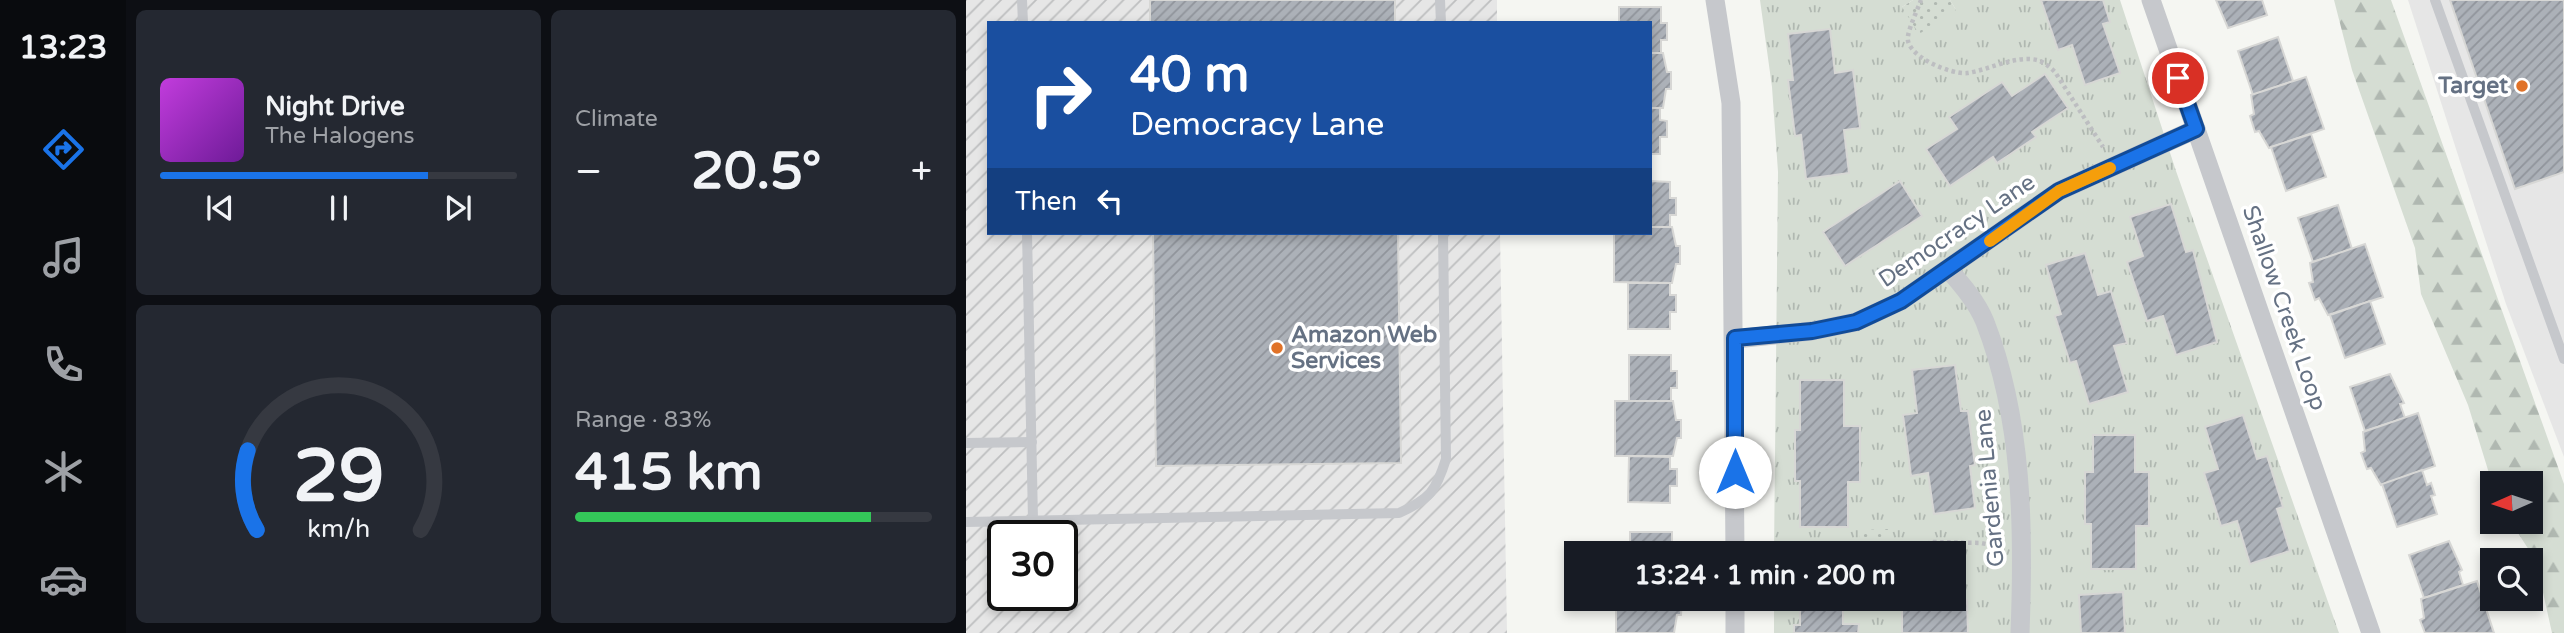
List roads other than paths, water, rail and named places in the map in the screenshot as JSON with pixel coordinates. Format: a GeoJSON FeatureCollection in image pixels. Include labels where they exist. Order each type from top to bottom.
{"type":"FeatureCollection","features":[{"type":"Feature","properties":{"kind":"street"},"geometry":{"type":"LineString","coordinates":[[1714,0],[1731,103],[1735,541]]}},
{"type":"Feature","properties":{"kind":"street","name":"Shallow Creek Loop"},"geometry":{"type":"LineString","coordinates":[[2151,0],[2371,633]]}},
{"type":"Feature","properties":{"kind":"street","name":"Democracy Lane"},"geometry":{"type":"LineString","coordinates":[[1735,338],[1812,331],[1856,322],[1901,301],[2059,191],[2196,129]]}},
{"type":"Feature","properties":{"kind":"street","name":"Gardenia Lane"},"geometry":{"type":"LineString","coordinates":[[1948,269],[1968,292],[1984,320],[2012,416],[2023,551],[2020,633]]}},
{"type":"Feature","properties":{"kind":"street"},"geometry":{"type":"LineString","coordinates":[[1735,611],[1735,633]]}},
{"type":"Feature","properties":{"kind":"lane"},"geometry":{"type":"LineString","coordinates":[[1022,0],[1023,21]]}},
{"type":"Feature","properties":{"kind":"lane"},"geometry":{"type":"LineString","coordinates":[[1440,0],[1441,21]]}},
{"type":"Feature","properties":{"kind":"lane"},"geometry":{"type":"LineString","coordinates":[[2435,0],[2564,359]]}},
{"type":"Feature","properties":{"kind":"lane"},"geometry":{"type":"LineString","coordinates":[[1027,235],[1033,520],[1399,513],[1423,502],[1438,484],[1446,459],[1443,235]]}},
{"type":"Feature","properties":{"kind":"lane"},"geometry":{"type":"LineString","coordinates":[[966,443],[1032,442]]}},
{"type":"Feature","properties":{"kind":"lane"},"geometry":{"type":"LineString","coordinates":[[966,522],[987,521]]}},
{"type":"Feature","properties":{"kind":"place","name":"Target"},"geometry":{"type":"Point","coordinates":[2522,86]}},
{"type":"Feature","properties":{"kind":"place","name":"Amazon Web Services"},"geometry":{"type":"Point","coordinates":[1277,348]}}]}
